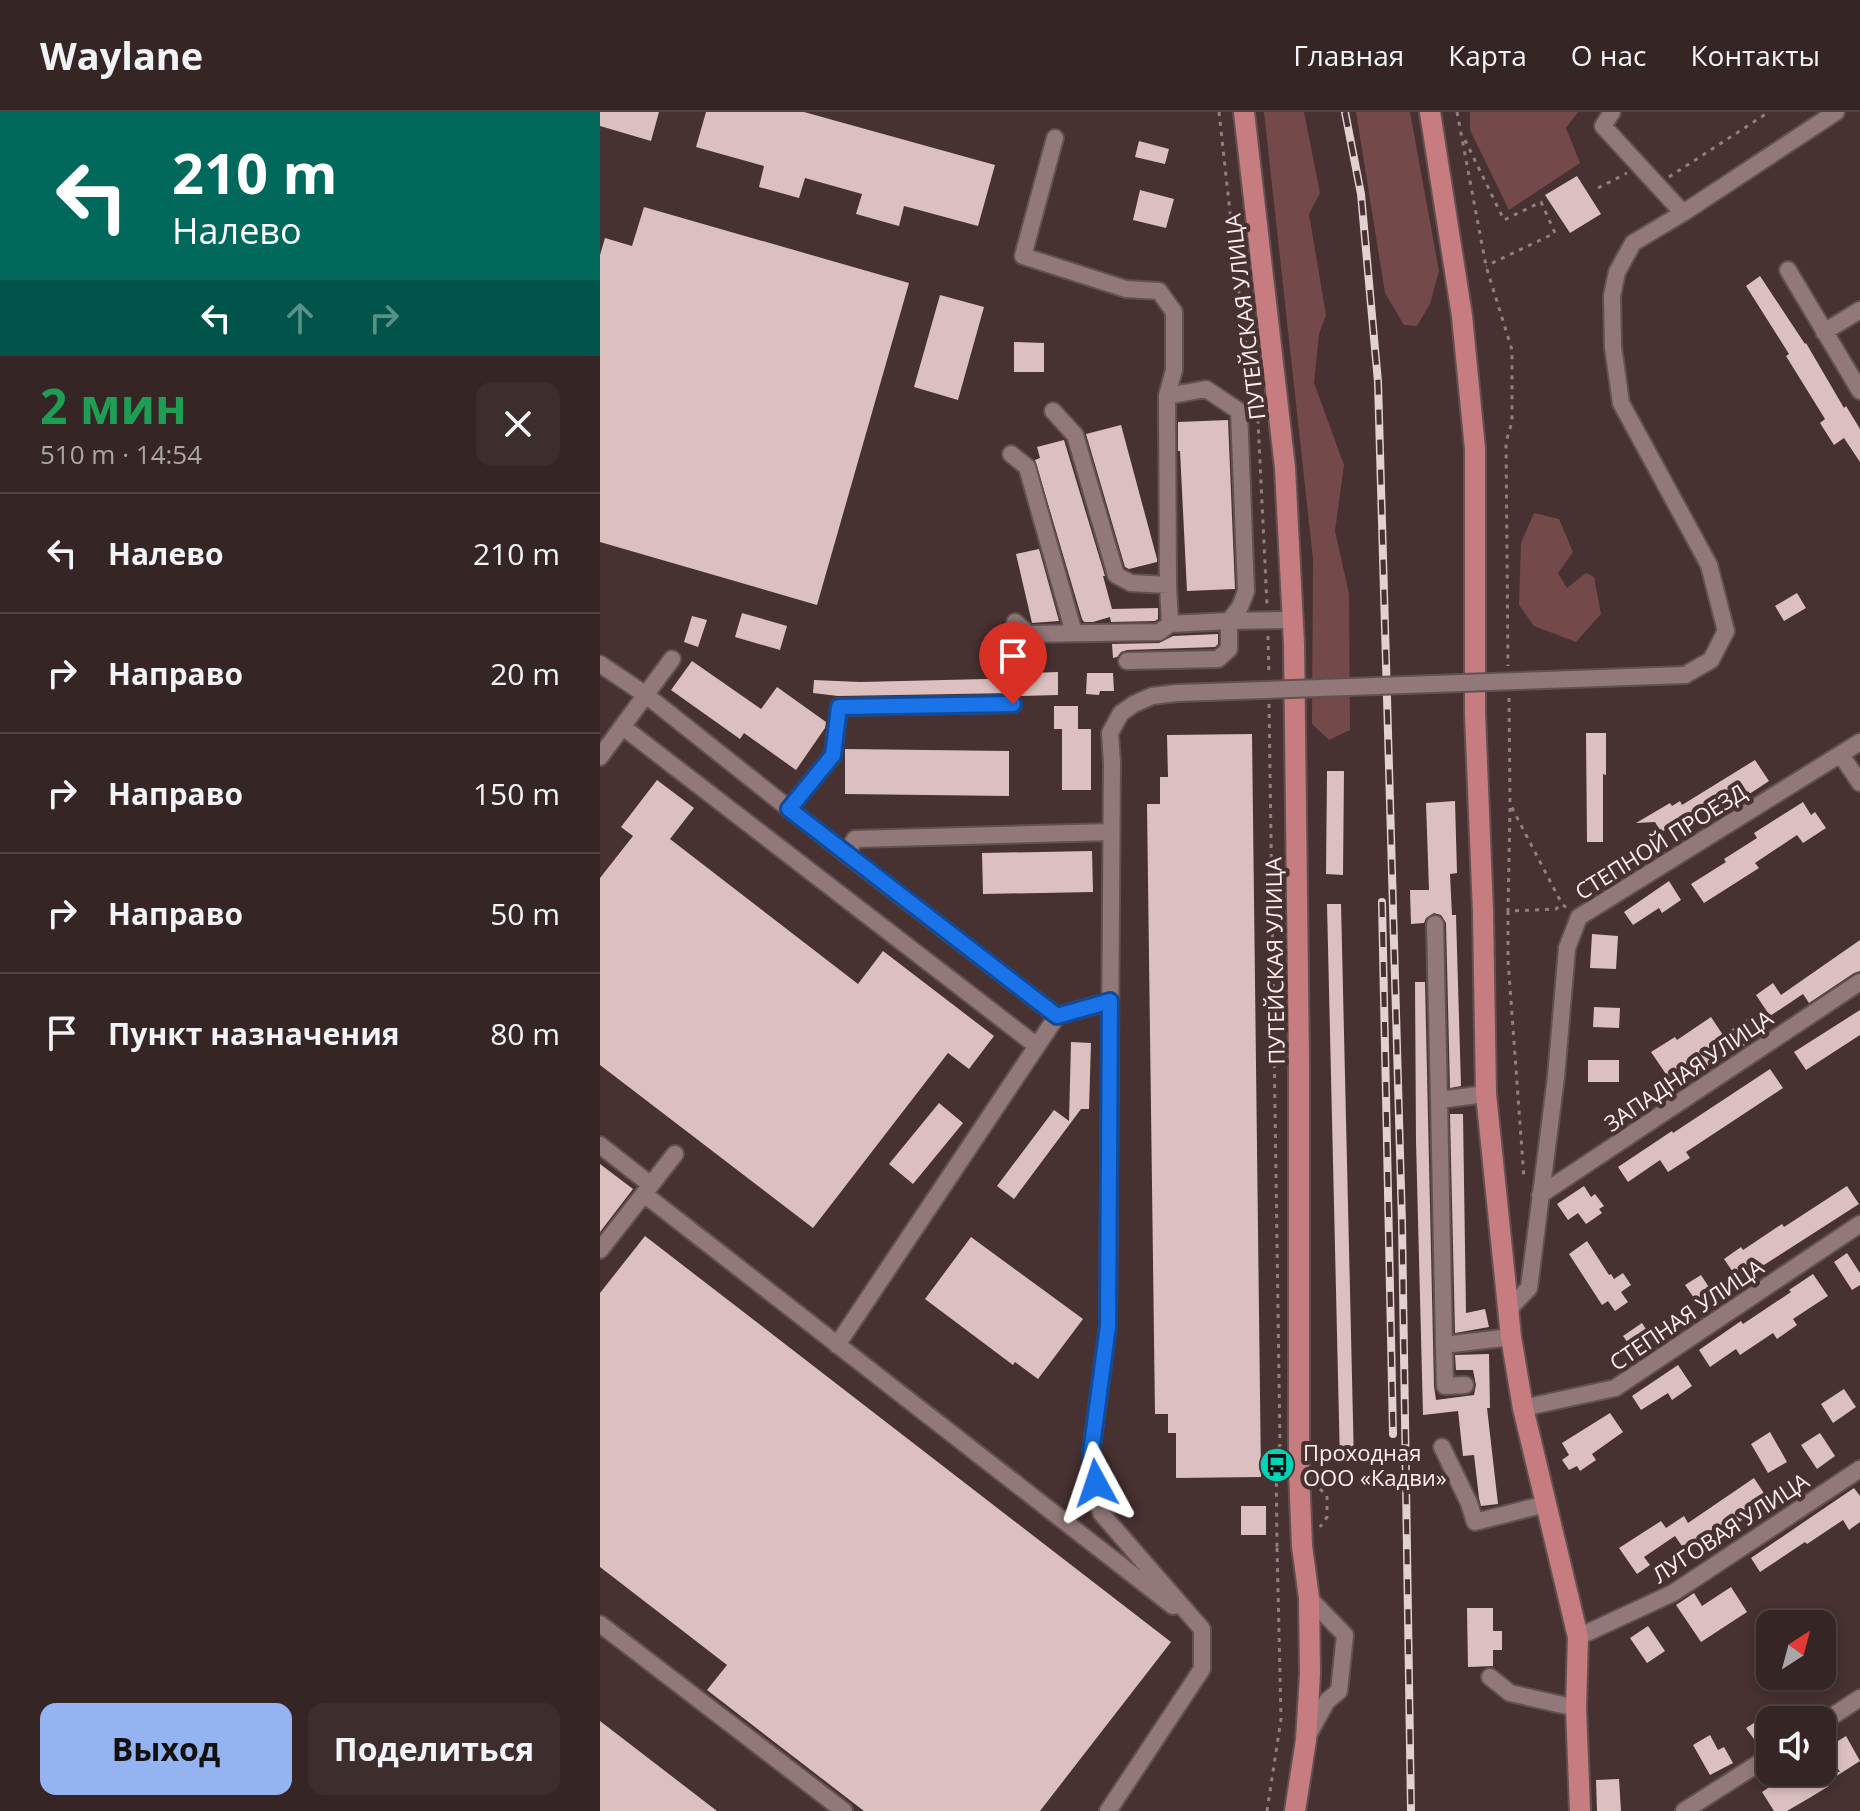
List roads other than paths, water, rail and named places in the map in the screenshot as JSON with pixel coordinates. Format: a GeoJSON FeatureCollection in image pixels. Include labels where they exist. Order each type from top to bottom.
{"type":"FeatureCollection","features":[{"type":"Feature","properties":{"kind":"main road","name":"ПУТЕЙСКАЯ УЛИЦА"},"geometry":{"type":"LineString","coordinates":[[1244,112],[1285,468],[1293,620],[1299,1065],[1299,1471],[1302,1546],[1309,1598],[1310,1674],[1306,1740],[1295,1811]]}},
{"type":"Feature","properties":{"kind":"main road"},"geometry":{"type":"LineString","coordinates":[[1430,112],[1462,316],[1475,449],[1475,714],[1486,1094],[1511,1337],[1523,1408],[1578,1637],[1576,1708],[1580,1811]]}},
{"type":"Feature","properties":{"kind":"street"},"geometry":{"type":"LineString","coordinates":[[1612,112],[1603,126],[1683,213]]}},
{"type":"Feature","properties":{"kind":"street"},"geometry":{"type":"LineString","coordinates":[[1108,1811],[1202,1669],[1202,1629],[1101,1513],[1091,1453],[1108,1326],[1110,733],[1121,713],[1152,696],[1685,675],[1711,660],[1726,631],[1709,565],[1621,403],[1613,347],[1612,296],[1617,272],[1633,243],[1836,112]]}},
{"type":"Feature","properties":{"kind":"street"},"geometry":{"type":"LineString","coordinates":[[1055,138],[1023,256],[1126,289],[1159,291],[1174,312],[1174,370],[1167,396],[1170,624]]}},
{"type":"Feature","properties":{"kind":"street"},"geometry":{"type":"LineString","coordinates":[[1788,270],[1860,391]]}},
{"type":"Feature","properties":{"kind":"street"},"geometry":{"type":"LineString","coordinates":[[1824,332],[1860,310]]}},
{"type":"Feature","properties":{"kind":"street"},"geometry":{"type":"LineString","coordinates":[[1127,661],[1218,659],[1229,649],[1229,621],[1240,607],[1246,591],[1239,411],[1206,389],[1167,396]]}},
{"type":"Feature","properties":{"kind":"street"},"geometry":{"type":"LineString","coordinates":[[1053,411],[1075,435],[1116,575],[1131,583],[1168,585]]}},
{"type":"Feature","properties":{"kind":"street"},"geometry":{"type":"LineString","coordinates":[[1011,454],[1027,467],[1074,633]]}},
{"type":"Feature","properties":{"kind":"street"},"geometry":{"type":"LineString","coordinates":[[1015,622],[1028,634],[1159,632],[1170,624],[1293,620]]}},
{"type":"Feature","properties":{"kind":"street"},"geometry":{"type":"LineString","coordinates":[[600,757],[672,659]]}},
{"type":"Feature","properties":{"kind":"street"},"geometry":{"type":"LineString","coordinates":[[600,664],[646,695],[1057,1016]]}},
{"type":"Feature","properties":{"kind":"street"},"geometry":{"type":"LineString","coordinates":[[789,809],[833,755],[839,707],[1013,704]]}},
{"type":"Feature","properties":{"kind":"street"},"geometry":{"type":"LineString","coordinates":[[623,727],[1037,1046]]}},
{"type":"Feature","properties":{"kind":"street","name":"СТЕПНОЙ ПРОЕЗД"},"geometry":{"type":"LineString","coordinates":[[1508,1310],[1529,1288],[1556,1077],[1567,948],[1579,917],[1860,742]]}},
{"type":"Feature","properties":{"kind":"street"},"geometry":{"type":"LineString","coordinates":[[1841,755],[1860,783]]}},
{"type":"Feature","properties":{"kind":"street"},"geometry":{"type":"LineString","coordinates":[[846,854],[855,839],[1111,832]]}},
{"type":"Feature","properties":{"kind":"street"},"geometry":{"type":"LineString","coordinates":[[1435,924],[1445,1386],[1465,1385]]}},
{"type":"Feature","properties":{"kind":"street","name":"ЗАПАДНАЯ УЛИЦА"},"geometry":{"type":"LineString","coordinates":[[1540,1195],[1860,982]]}},
{"type":"Feature","properties":{"kind":"street"},"geometry":{"type":"LineString","coordinates":[[837,1345],[1057,1016],[1110,1001]]}},
{"type":"Feature","properties":{"kind":"street"},"geometry":{"type":"LineString","coordinates":[[1439,1100],[1486,1094]]}},
{"type":"Feature","properties":{"kind":"street"},"geometry":{"type":"LineString","coordinates":[[600,1145],[648,1189],[837,1345],[1202,1629]]}},
{"type":"Feature","properties":{"kind":"street"},"geometry":{"type":"LineString","coordinates":[[600,1250],[675,1154]]}},
{"type":"Feature","properties":{"kind":"street","name":"СТЕПНАЯ УЛИЦА"},"geometry":{"type":"LineString","coordinates":[[1523,1408],[1615,1388],[1860,1224]]}},
{"type":"Feature","properties":{"kind":"street"},"geometry":{"type":"LineString","coordinates":[[1444,1345],[1511,1337]]}},
{"type":"Feature","properties":{"kind":"street"},"geometry":{"type":"LineString","coordinates":[[1442,1447],[1475,1522],[1546,1504]]}},
{"type":"Feature","properties":{"kind":"street","name":"ЛУГОВАЯ УЛИЦА"},"geometry":{"type":"LineString","coordinates":[[1578,1637],[1673,1593],[1860,1469]]}},
{"type":"Feature","properties":{"kind":"street"},"geometry":{"type":"LineString","coordinates":[[1306,1740],[1327,1701],[1335,1625],[1309,1598]]}},
{"type":"Feature","properties":{"kind":"street"},"geometry":{"type":"LineString","coordinates":[[600,1624],[844,1811]]}},
{"type":"Feature","properties":{"kind":"street"},"geometry":{"type":"LineString","coordinates":[[1490,1677],[1510,1693],[1576,1708]]}},
{"type":"Feature","properties":{"kind":"street"},"geometry":{"type":"LineString","coordinates":[[1836,1714],[1860,1698]]}},
{"type":"Feature","properties":{"kind":"street"},"geometry":{"type":"LineString","coordinates":[[1684,1811],[1756,1765]]}},
{"type":"Feature","properties":{"kind":"railway"},"geometry":{"type":"LineString","coordinates":[[1345,112],[1361,194],[1378,382],[1402,1223],[1411,1811]]}},
{"type":"Feature","properties":{"kind":"railway"},"geometry":{"type":"LineString","coordinates":[[1382,902],[1393,1434]]}},
{"type":"Feature","properties":{"kind":"place","name":"Проходная ООО «Кадви»"},"geometry":{"type":"Point","coordinates":[1277,1465]}}]}
